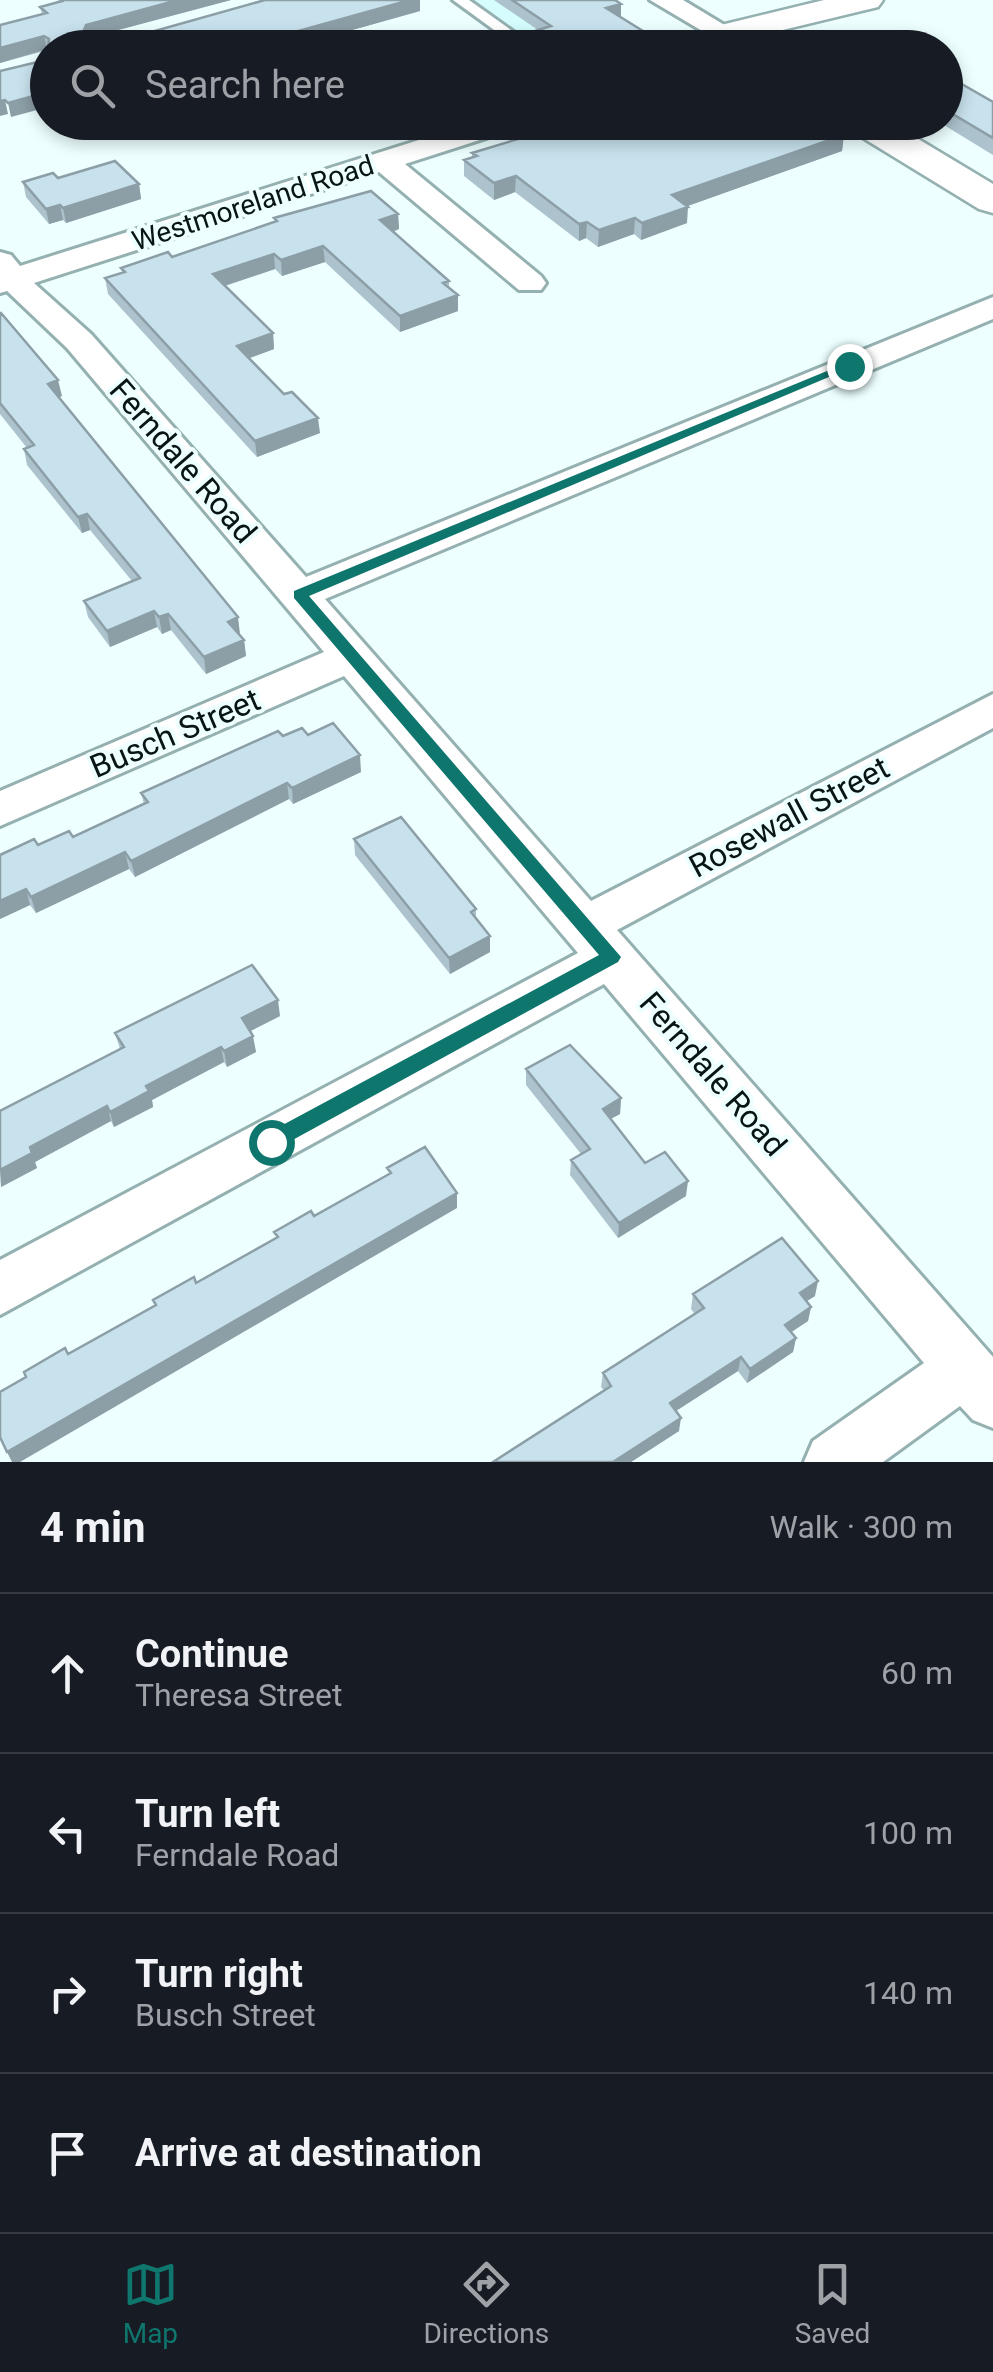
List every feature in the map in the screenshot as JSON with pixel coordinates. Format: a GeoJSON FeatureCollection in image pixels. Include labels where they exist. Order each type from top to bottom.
{"type":"FeatureCollection","features":[{"type":"Feature","properties":{"kind":"street"},"geometry":{"type":"LineString","coordinates":[[661,0],[705,30]]}},
{"type":"Feature","properties":{"kind":"street"},"geometry":{"type":"LineString","coordinates":[[764,30],[850,5]]}},
{"type":"Feature","properties":{"kind":"street","name":"Westmoreland Road"},"geometry":{"type":"LineString","coordinates":[[11,274],[451,140]]}},
{"type":"Feature","properties":{"kind":"street"},"geometry":{"type":"LineString","coordinates":[[893,140],[993,201]]}},
{"type":"Feature","properties":{"kind":"street"},"geometry":{"type":"LineString","coordinates":[[384,162],[530,283]]}},
{"type":"Feature","properties":{"kind":"street","name":"Ferndale Road"},"geometry":{"type":"LineString","coordinates":[[0,240],[11,274],[79,341],[979,1384]]}},
{"type":"Feature","properties":{"kind":"street"},"geometry":{"type":"LineString","coordinates":[[299,595],[993,306]]}},
{"type":"Feature","properties":{"kind":"street","name":"Busch Street"},"geometry":{"type":"LineString","coordinates":[[0,809],[350,656]]}},
{"type":"Feature","properties":{"kind":"street","name":"Rosewall Street"},"geometry":{"type":"LineString","coordinates":[[0,1289],[993,709]]}},
{"type":"Feature","properties":{"kind":"street"},"geometry":{"type":"LineString","coordinates":[[834,1462],[979,1384]]}},
{"type":"Feature","properties":{"kind":"lane"},"geometry":{"type":"LineString","coordinates":[[460,0],[503,30]]}},
{"type":"Feature","properties":{"kind":"shaded area"},"geometry":{"type":"Polygon","coordinates":[[[449,0],[595,0],[643,30],[493,30],[449,0]]]}},
{"type":"Feature","properties":{"kind":"building"},"geometry":{"type":"Polygon","coordinates":[[[178,0],[86,25],[84,30],[30,30],[30,40],[0,48],[0,25],[47,13],[40,7],[62,1],[178,0]]]}},
{"type":"Feature","properties":{"kind":"building"},"geometry":{"type":"Polygon","coordinates":[[[265,0],[410,0],[302,30],[158,30],[265,0]]]}},
{"type":"Feature","properties":{"kind":"building"},"geometry":{"type":"Polygon","coordinates":[[[512,0],[615,0],[621,4],[606,8],[641,30],[538,30],[551,26],[512,0]]]}},
{"type":"Feature","properties":{"kind":"building"},"geometry":{"type":"Polygon","coordinates":[[[30,64],[30,97],[8,103],[0,101],[0,71],[30,64]]]}},
{"type":"Feature","properties":{"kind":"building"},"geometry":{"type":"Polygon","coordinates":[[[963,85],[993,102],[993,138],[963,120],[963,85]]]}},
{"type":"Feature","properties":{"kind":"building"},"geometry":{"type":"Polygon","coordinates":[[[515,140],[830,140],[672,195],[688,207],[642,223],[635,218],[599,230],[587,222],[579,224],[516,176],[494,183],[464,160],[477,156],[472,153],[515,140]]]}},
{"type":"Feature","properties":{"kind":"building"},"geometry":{"type":"Polygon","coordinates":[[[115,161],[139,184],[63,208],[60,205],[46,209],[23,182],[53,173],[58,178],[115,161]]]}},
{"type":"Feature","properties":{"kind":"building"},"geometry":{"type":"Polygon","coordinates":[[[371,191],[398,214],[380,220],[449,281],[443,283],[458,295],[400,316],[323,246],[281,260],[274,254],[213,274],[273,333],[237,346],[284,394],[292,392],[318,418],[255,441],[105,278],[125,272],[121,268],[168,252],[172,257],[277,221],[274,218],[371,191]]]}},
{"type":"Feature","properties":{"kind":"building"},"geometry":{"type":"Polygon","coordinates":[[[1,313],[58,380],[48,384],[238,617],[228,622],[244,640],[204,657],[168,614],[159,617],[154,611],[107,631],[84,601],[140,578],[87,514],[78,517],[24,449],[34,445],[0,403],[1,313]]]}},
{"type":"Feature","properties":{"kind":"building"},"geometry":{"type":"Polygon","coordinates":[[[333,723],[360,755],[292,788],[287,783],[131,861],[125,852],[31,897],[26,889],[0,901],[0,855],[34,839],[38,845],[69,831],[73,837],[148,802],[141,793],[278,731],[283,736],[302,728],[308,735],[333,723]]]}},
{"type":"Feature","properties":{"kind":"building"},"geometry":{"type":"Polygon","coordinates":[[[401,817],[476,909],[471,912],[490,936],[449,958],[354,839],[401,817]]]}},
{"type":"Feature","properties":{"kind":"building"},"geometry":{"type":"Polygon","coordinates":[[[252,965],[278,1000],[242,1018],[253,1036],[224,1051],[221,1047],[146,1086],[149,1091],[110,1112],[107,1106],[30,1147],[32,1153],[0,1170],[0,1111],[124,1047],[115,1033],[252,965]]]}},
{"type":"Feature","properties":{"kind":"building"},"geometry":{"type":"Polygon","coordinates":[[[570,1045],[621,1098],[603,1109],[645,1163],[665,1152],[688,1181],[619,1223],[571,1160],[590,1149],[526,1069],[570,1045]]]}},
{"type":"Feature","properties":{"kind":"building"},"geometry":{"type":"Polygon","coordinates":[[[425,1147],[457,1193],[7,1452],[0,1437],[0,1392],[26,1377],[24,1372],[65,1348],[68,1354],[156,1305],[153,1300],[194,1277],[196,1283],[278,1237],[274,1232],[311,1211],[314,1216],[391,1173],[387,1168],[425,1147]]]}},
{"type":"Feature","properties":{"kind":"building"},"geometry":{"type":"Polygon","coordinates":[[[782,1238],[818,1281],[800,1293],[811,1307],[785,1325],[796,1338],[750,1369],[741,1357],[670,1403],[681,1418],[613,1462],[493,1462],[611,1386],[603,1373],[704,1308],[693,1294],[782,1238]]]}},
{"type":"Feature","properties":{"kind":"route"},"geometry":{"type":"LineString","coordinates":[[271,1142],[612,957],[299,595],[849,366]]}}]}
